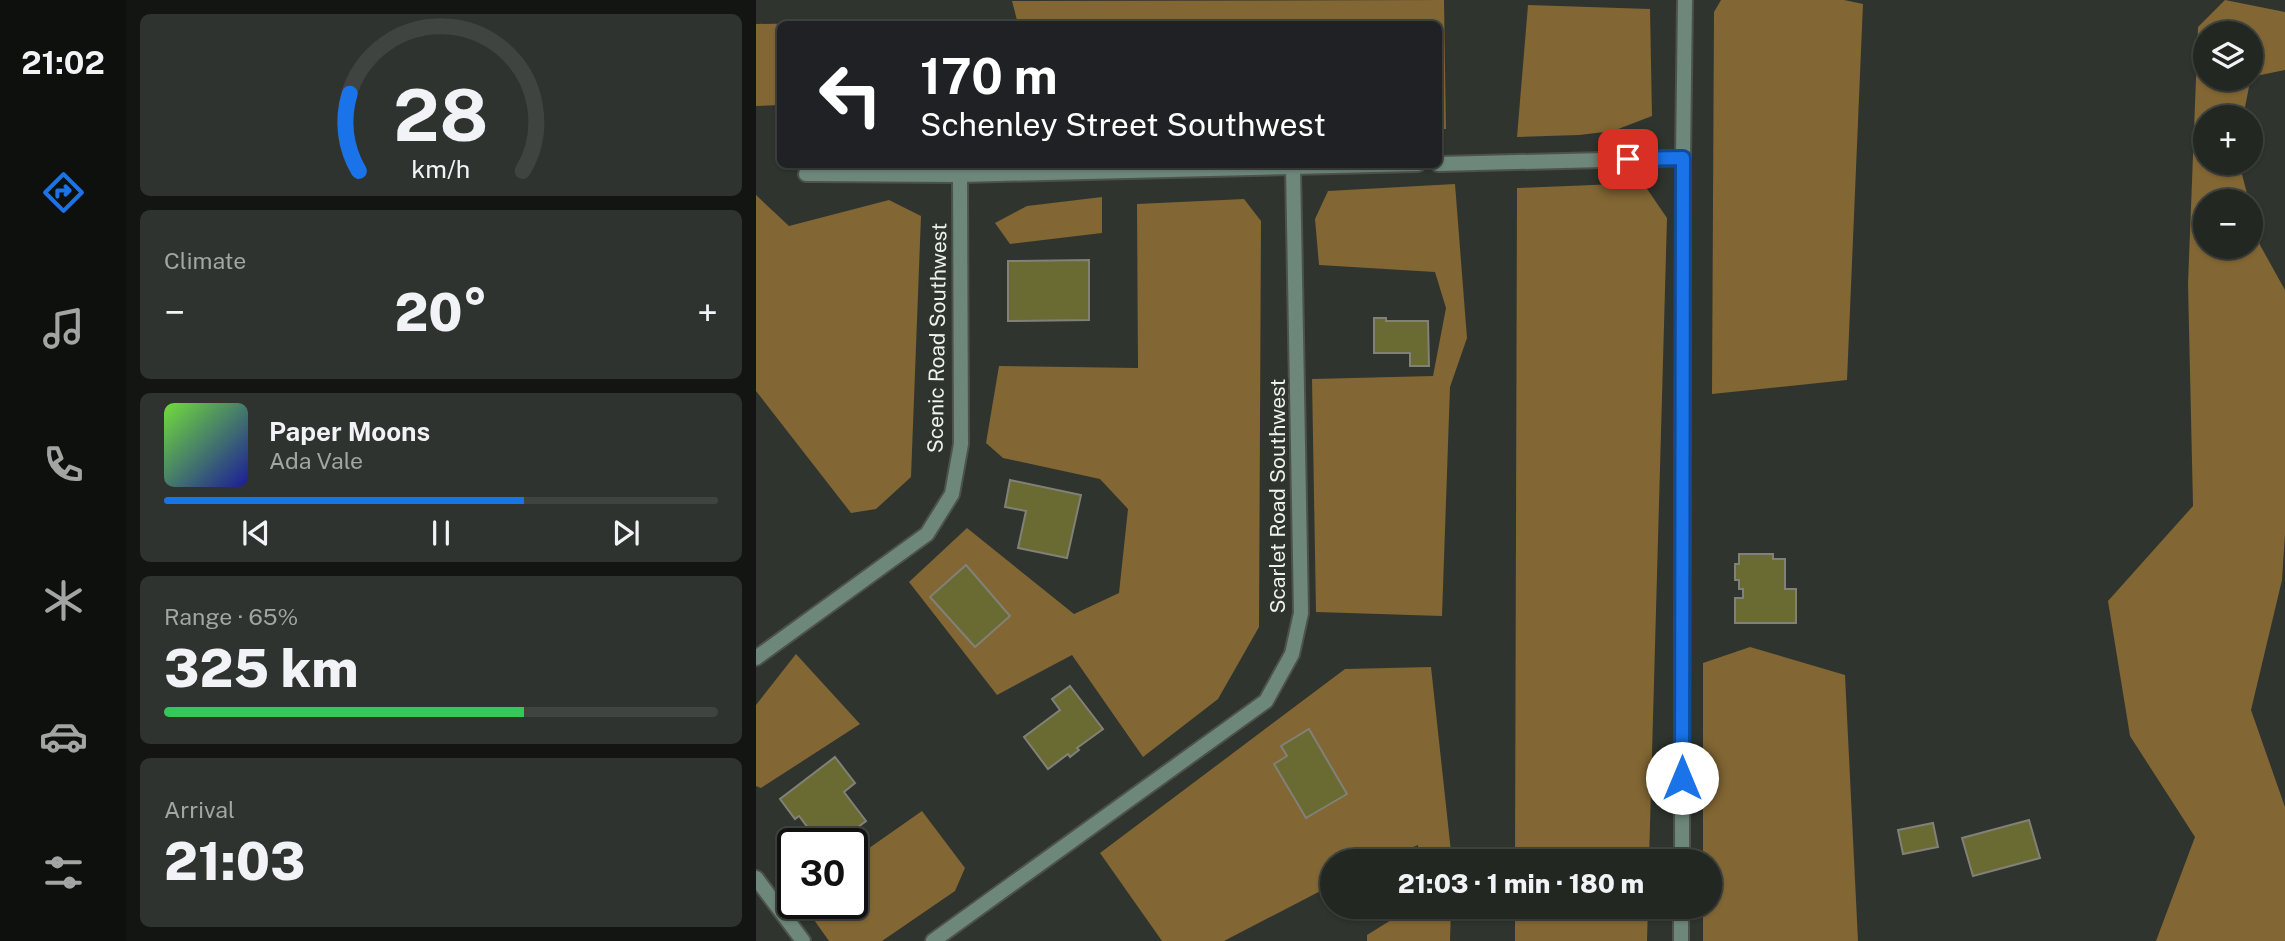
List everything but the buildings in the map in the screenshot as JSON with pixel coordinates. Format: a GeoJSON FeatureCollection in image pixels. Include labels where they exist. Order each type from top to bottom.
{"type":"FeatureCollection","features":[{"type":"Feature","properties":{"kind":"street"},"geometry":{"type":"LineString","coordinates":[[1682,849],[1685,0]]}},
{"type":"Feature","properties":{"kind":"street"},"geometry":{"type":"LineString","coordinates":[[1442,164],[1683,158]]}},
{"type":"Feature","properties":{"kind":"street"},"geometry":{"type":"LineString","coordinates":[[806,174],[960,175],[1251,168]]}},
{"type":"Feature","properties":{"kind":"street","name":"Scarlet Road Southwest"},"geometry":{"type":"LineString","coordinates":[[933,941],[1266,701],[1292,654],[1301,612],[1293,168]]}},
{"type":"Feature","properties":{"kind":"street","name":"Scenic Road Southwest"},"geometry":{"type":"LineString","coordinates":[[756,658],[927,534],[952,494],[961,444],[960,175]]}},
{"type":"Feature","properties":{"kind":"street"},"geometry":{"type":"LineString","coordinates":[[756,878],[803,941]]}},
{"type":"Feature","properties":{"kind":"street"},"geometry":{"type":"LineString","coordinates":[[1681,919],[1681,941]]}},
{"type":"Feature","properties":{"kind":"shaded area"},"geometry":{"type":"Polygon","coordinates":[[[1444,0],[1446,129],[1442,129],[1442,21],[1017,21],[1012,1],[1444,0]]]}},
{"type":"Feature","properties":{"kind":"shaded area"},"geometry":{"type":"Polygon","coordinates":[[[1721,0],[1844,0],[1863,4],[1847,380],[1712,394],[1714,12],[1721,0]]]}},
{"type":"Feature","properties":{"kind":"shaded area"},"geometry":{"type":"Polygon","coordinates":[[[2225,0],[2285,12],[2285,70],[2263,75],[2263,21],[2204,21],[2225,0]]]}},
{"type":"Feature","properties":{"kind":"shaded area"},"geometry":{"type":"Polygon","coordinates":[[[1528,5],[1650,9],[1652,116],[1613,131],[1517,137],[1528,5]]]}},
{"type":"Feature","properties":{"kind":"shaded area"},"geometry":{"type":"Polygon","coordinates":[[[756,24],[777,24],[777,105],[756,106],[756,24]]]}},
{"type":"Feature","properties":{"kind":"shaded area"},"geometry":{"type":"Polygon","coordinates":[[[2196,91],[2248,91],[2245,105],[2195,105],[2196,91]]]}},
{"type":"Feature","properties":{"kind":"shaded area"},"geometry":{"type":"Polygon","coordinates":[[[2193,156],[2193,175],[2242,175],[2246,189],[2193,189],[2193,259],[2263,259],[2263,250],[2285,290],[2285,534],[2282,580],[2251,710],[2285,807],[2285,941],[2156,941],[2195,837],[2130,736],[2108,601],[2193,506],[2188,284],[2193,156]]]}},
{"type":"Feature","properties":{"kind":"shaded area"},"geometry":{"type":"Polygon","coordinates":[[[1643,183],[1667,218],[1649,849],[1515,849],[1517,188],[1643,183]]]}},
{"type":"Feature","properties":{"kind":"shaded area"},"geometry":{"type":"Polygon","coordinates":[[[1455,184],[1467,338],[1450,387],[1442,616],[1316,612],[1312,379],[1433,376],[1446,308],[1435,272],[1319,265],[1315,219],[1328,191],[1455,184]]]}},
{"type":"Feature","properties":{"kind":"shaded area"},"geometry":{"type":"Polygon","coordinates":[[[756,195],[789,226],[889,200],[921,216],[911,477],[876,509],[851,513],[756,391],[756,195]]]}},
{"type":"Feature","properties":{"kind":"shaded area"},"geometry":{"type":"Polygon","coordinates":[[[1102,197],[1102,233],[1010,244],[995,223],[1027,206],[1102,197]]]}},
{"type":"Feature","properties":{"kind":"shaded area"},"geometry":{"type":"Polygon","coordinates":[[[1244,199],[1261,221],[1259,627],[1218,699],[1143,757],[1072,655],[997,695],[909,582],[967,528],[1074,614],[1119,593],[1128,509],[1100,479],[1003,458],[986,443],[999,366],[1138,368],[1137,204],[1244,199]]]}},
{"type":"Feature","properties":{"kind":"shaded area"},"geometry":{"type":"Polygon","coordinates":[[[1750,647],[1845,675],[1858,941],[1703,941],[1703,919],[1722,919],[1722,849],[1703,849],[1703,663],[1750,647]]]}},
{"type":"Feature","properties":{"kind":"shaded area"},"geometry":{"type":"Polygon","coordinates":[[[796,654],[860,724],[761,788],[756,786],[756,705],[796,654]]]}},
{"type":"Feature","properties":{"kind":"shaded area"},"geometry":{"type":"Polygon","coordinates":[[[1431,667],[1451,849],[1418,849],[1418,845],[1409,849],[1320,849],[1320,891],[1224,941],[1162,941],[1100,853],[1345,669],[1431,667]]]}},
{"type":"Feature","properties":{"kind":"shaded area"},"geometry":{"type":"Polygon","coordinates":[[[922,811],[965,868],[955,891],[882,941],[829,941],[813,919],[868,919],[868,849],[922,811]]]}},
{"type":"Feature","properties":{"kind":"shaded area"},"geometry":{"type":"Polygon","coordinates":[[[1393,919],[1451,919],[1450,941],[1367,941],[1367,935],[1393,919]]]}},
{"type":"Feature","properties":{"kind":"shaded area"},"geometry":{"type":"Polygon","coordinates":[[[1515,919],[1648,919],[1647,941],[1515,941],[1515,919]]]}},
{"type":"Feature","properties":{"kind":"route"},"geometry":{"type":"LineString","coordinates":[[1628,159],[1683,158],[1682,778]]}}]}
